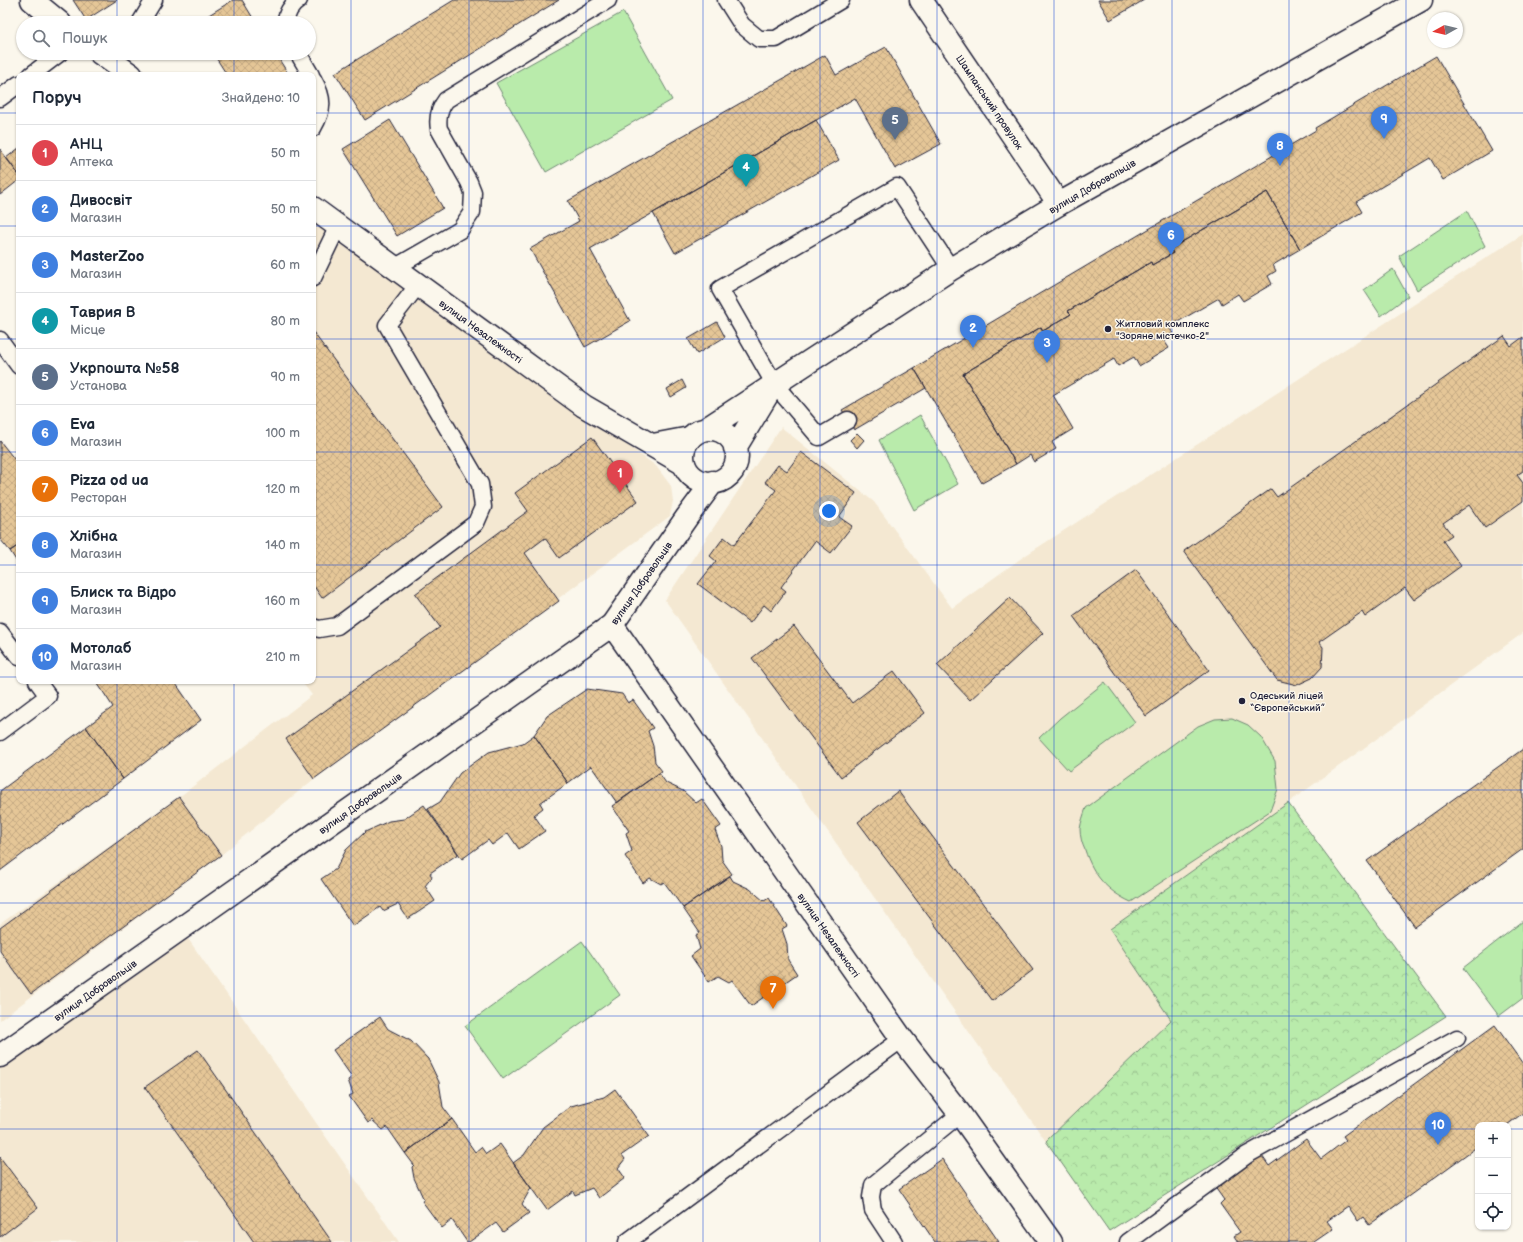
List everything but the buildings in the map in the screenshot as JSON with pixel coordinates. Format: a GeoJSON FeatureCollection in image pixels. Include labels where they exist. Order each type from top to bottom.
{"type":"FeatureCollection","features":[{"type":"Feature","properties":{"kind":"street"},"geometry":{"type":"LineString","coordinates":[[32,0],[51,16]]}},
{"type":"Feature","properties":{"kind":"street","name":"Шампанський провулок"},"geometry":{"type":"LineString","coordinates":[[921,0],[1059,204]]}},
{"type":"Feature","properties":{"kind":"street","name":"вулиця Добровольців"},"geometry":{"type":"LineString","coordinates":[[698,433],[773,386],[951,269],[1059,204],[1421,0]]}},
{"type":"Feature","properties":{"kind":"street"},"geometry":{"type":"LineString","coordinates":[[115,60],[128,72]]}},
{"type":"Feature","properties":{"kind":"street","name":"вулиця Незалежності"},"geometry":{"type":"LineString","coordinates":[[316,210],[584,406],[653,445],[686,468]]}},
{"type":"Feature","properties":{"kind":"street","name":"вулиця Добровольців"},"geometry":{"type":"LineString","coordinates":[[735,448],[773,386]]}},
{"type":"Feature","properties":{"kind":"street"},"geometry":{"type":"LineString","coordinates":[[653,445],[715,430],[724,433],[731,440],[735,448],[736,457],[734,466],[729,474],[722,480],[704,482],[695,478],[686,468]]}},
{"type":"Feature","properties":{"kind":"street"},"geometry":{"type":"LineString","coordinates":[[687,517],[686,468],[683,455],[685,446],[698,433]]}},
{"type":"Feature","properties":{"kind":"street","name":"вулиця Добровольців"},"geometry":{"type":"LineString","coordinates":[[0,1056],[612,625],[713,482]]}},
{"type":"Feature","properties":{"kind":"street","name":"вулиця Незалежності"},"geometry":{"type":"LineString","coordinates":[[612,625],[902,1039],[960,1114],[1051,1242]]}},
{"type":"Feature","properties":{"kind":"lane"},"geometry":{"type":"LineString","coordinates":[[144,16],[154,0]]}},
{"type":"Feature","properties":{"kind":"lane"},"geometry":{"type":"LineString","coordinates":[[287,16],[293,4],[299,0]]}},
{"type":"Feature","properties":{"kind":"lane"},"geometry":{"type":"LineString","coordinates":[[394,268],[460,230],[472,212],[473,192],[469,182],[439,129],[437,120],[441,106],[446,100],[608,0]]}},
{"type":"Feature","properties":{"kind":"lane"},"geometry":{"type":"LineString","coordinates":[[726,0],[742,25],[759,39],[776,39],[841,0]]}},
{"type":"Feature","properties":{"kind":"lane"},"geometry":{"type":"LineString","coordinates":[[35,72],[51,60]]}},
{"type":"Feature","properties":{"kind":"lane"},"geometry":{"type":"LineString","coordinates":[[302,60],[309,72]]}},
{"type":"Feature","properties":{"kind":"lane"},"geometry":{"type":"LineString","coordinates":[[0,98],[16,86]]}},
{"type":"Feature","properties":{"kind":"lane"},"geometry":{"type":"LineString","coordinates":[[316,86],[320,96],[321,106],[320,116],[316,123]]}},
{"type":"Feature","properties":{"kind":"lane"},"geometry":{"type":"LineString","coordinates":[[848,420],[819,437],[773,386],[720,289],[897,186],[951,269]]}},
{"type":"Feature","properties":{"kind":"lane"},"geometry":{"type":"LineString","coordinates":[[316,272],[338,226]]}},
{"type":"Feature","properties":{"kind":"lane"},"geometry":{"type":"LineString","coordinates":[[316,628],[319,629],[337,626],[476,523],[483,507],[480,484],[387,325],[418,285]]}},
{"type":"Feature","properties":{"kind":"lane"},"geometry":{"type":"LineString","coordinates":[[0,340],[16,362]]}},
{"type":"Feature","properties":{"kind":"lane"},"geometry":{"type":"LineString","coordinates":[[2,639],[16,654]]}},
{"type":"Feature","properties":{"kind":"lane"},"geometry":{"type":"LineString","coordinates":[[0,732],[48,696],[39,684]]}},
{"type":"Feature","properties":{"kind":"lane"},"geometry":{"type":"LineString","coordinates":[[1128,1242],[1247,1155],[1457,1038]]}},
{"type":"Feature","properties":{"kind":"lane"},"geometry":{"type":"LineString","coordinates":[[627,1242],[902,1039]]}},
{"type":"Feature","properties":{"kind":"lane"},"geometry":{"type":"LineString","coordinates":[[894,1242],[873,1210],[871,1197],[873,1185],[960,1114]]}},
{"type":"Feature","properties":{"kind":"shaded area"},"geometry":{"type":"Polygon","coordinates":[[[316,217],[656,466],[671,486],[673,501],[670,516],[314,779],[221,855],[0,1020],[0,924],[179,797],[312,695],[303,684],[316,684],[316,217]]]}},
{"type":"Feature","properties":{"kind":"shaded area","name":"Одеський ліцей “Європейський”"},"geometry":{"type":"Polygon","coordinates":[[[1523,234],[1523,633],[1288,803],[1446,1016],[1109,1231],[665,600],[781,427],[874,502],[952,608],[1023,557],[1523,234]]]}},
{"type":"Feature","properties":{"kind":"shaded area"},"geometry":{"type":"Polygon","coordinates":[[[182,930],[399,1242],[0,1242],[0,1062],[182,930]]]}},
{"type":"Feature","properties":{"kind":"green space"},"geometry":{"type":"Polygon","coordinates":[[[623,12],[672,100],[546,172],[496,83],[623,12]]]}},
{"type":"Feature","properties":{"kind":"green space"},"geometry":{"type":"Polygon","coordinates":[[[1467,211],[1485,246],[1417,290],[1399,256],[1467,211]]]}},
{"type":"Feature","properties":{"kind":"green space"},"geometry":{"type":"Polygon","coordinates":[[[1393,269],[1408,296],[1381,316],[1364,290],[1393,269]]]}},
{"type":"Feature","properties":{"kind":"green space"},"geometry":{"type":"Polygon","coordinates":[[[920,415],[958,484],[914,510],[879,440],[920,415]]]}},
{"type":"Feature","properties":{"kind":"green space"},"geometry":{"type":"Polygon","coordinates":[[[1105,682],[1135,722],[1069,771],[1039,738],[1060,718],[1105,682]]]}},
{"type":"Feature","properties":{"kind":"green space"},"geometry":{"type":"Polygon","coordinates":[[[1232,718],[1248,725],[1261,737],[1275,761],[1278,789],[1270,811],[1131,902],[1122,898],[1102,881],[1088,859],[1083,845],[1080,829],[1086,808],[1198,726],[1215,719],[1232,718]]]}},
{"type":"Feature","properties":{"kind":"green space"},"geometry":{"type":"Polygon","coordinates":[[[1288,803],[1446,1016],[1109,1231],[1046,1141],[1171,1020],[1110,929],[1288,803]]]}},
{"type":"Feature","properties":{"kind":"green space"},"geometry":{"type":"Polygon","coordinates":[[[1523,921],[1523,998],[1499,1016],[1463,968],[1523,921]]]}},
{"type":"Feature","properties":{"kind":"green space"},"geometry":{"type":"Polygon","coordinates":[[[582,941],[620,995],[503,1079],[465,1026],[582,941]]]}},
{"type":"Feature","properties":{"kind":"place","name":"Блиск та Відро"},"geometry":{"type":"Point","coordinates":[1384,139]}},
{"type":"Feature","properties":{"kind":"place","name":"Укрпошта №58"},"geometry":{"type":"Point","coordinates":[895,140]}},
{"type":"Feature","properties":{"kind":"place","name":"Хлібна"},"geometry":{"type":"Point","coordinates":[1280,166]}},
{"type":"Feature","properties":{"kind":"place","name":"Таврия В"},"geometry":{"type":"Point","coordinates":[746,187]}},
{"type":"Feature","properties":{"kind":"place","name":"Eva"},"geometry":{"type":"Point","coordinates":[1171,255]}},
{"type":"Feature","properties":{"kind":"place","name":"Житловий комплекс \"Зоряне містечко-2\""},"geometry":{"type":"Point","coordinates":[1108,329]}},
{"type":"Feature","properties":{"kind":"place","name":"Дивосвіт"},"geometry":{"type":"Point","coordinates":[973,348]}},
{"type":"Feature","properties":{"kind":"place","name":"MasterZoo"},"geometry":{"type":"Point","coordinates":[1047,363]}},
{"type":"Feature","properties":{"kind":"place","name":"АНЦ"},"geometry":{"type":"Point","coordinates":[620,493]}},
{"type":"Feature","properties":{"kind":"place","name":"Одеський ліцей “Європейський”"},"geometry":{"type":"Point","coordinates":[1242,701]}},
{"type":"Feature","properties":{"kind":"place","name":"Pizza od ua"},"geometry":{"type":"Point","coordinates":[773,1009]}},
{"type":"Feature","properties":{"kind":"place","name":"Мотолаб"},"geometry":{"type":"Point","coordinates":[1438,1145]}}]}
